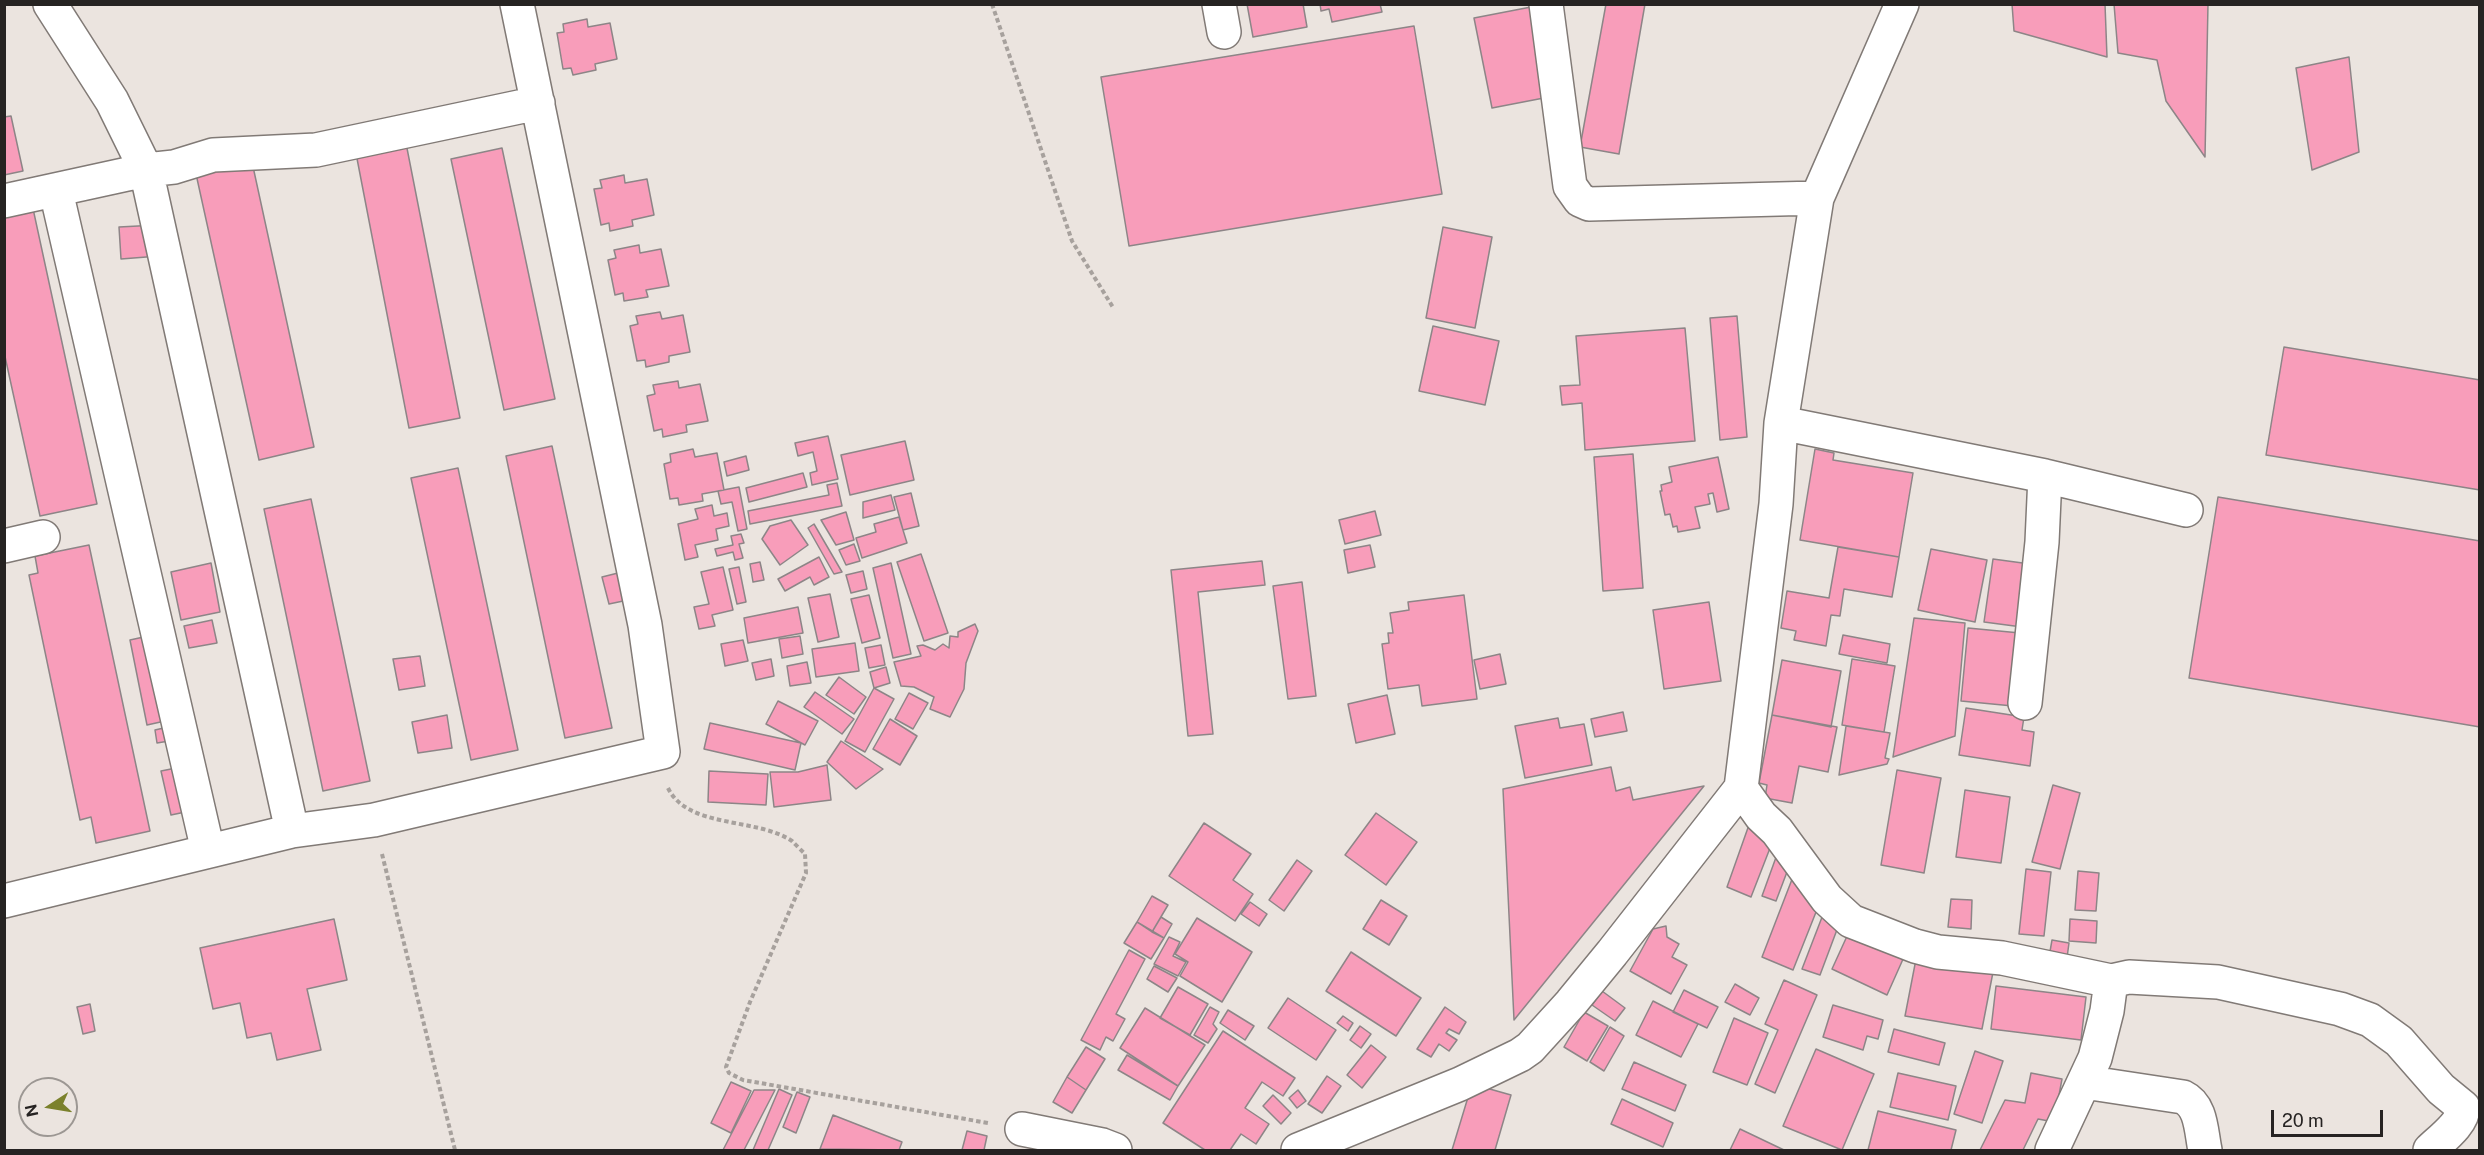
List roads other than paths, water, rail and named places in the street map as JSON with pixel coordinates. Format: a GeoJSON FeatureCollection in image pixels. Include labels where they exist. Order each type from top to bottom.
{"type":"FeatureCollection","features":[{"type":"Feature","properties":{"kind":"street"},"geometry":{"type":"LineString","coordinates":[[50,4],[112,101],[146,170],[292,831]]}},
{"type":"Feature","properties":{"kind":"street"},"geometry":{"type":"LineString","coordinates":[[4,900],[292,831],[374,820],[663,752],[645,625],[518,4]]}},
{"type":"Feature","properties":{"kind":"street"},"geometry":{"type":"LineString","coordinates":[[1546,4],[1570,186],[1580,200],[1589,204],[1817,198]]}},
{"type":"Feature","properties":{"kind":"street"},"geometry":{"type":"LineString","coordinates":[[1298,1150],[1460,1084],[1520,1056],[1530,1048],[1612,953],[1740,788],[1776,504],[1781,423],[1817,198],[1902,4]]}},
{"type":"Feature","properties":{"kind":"street"},"geometry":{"type":"LineString","coordinates":[[4,201],[146,170],[174,167],[213,155],[316,150],[538,104]]}},
{"type":"Feature","properties":{"kind":"street"},"geometry":{"type":"LineString","coordinates":[[56,191],[208,851]]}},
{"type":"Feature","properties":{"kind":"street"},"geometry":{"type":"LineString","coordinates":[[1781,423],[2044,476],[2186,510]]}},
{"type":"Feature","properties":{"kind":"street"},"geometry":{"type":"LineString","coordinates":[[2025,703],[2042,542],[2044,476]]}},
{"type":"Feature","properties":{"kind":"street"},"geometry":{"type":"LineString","coordinates":[[4,546],[43,537]]}},
{"type":"Feature","properties":{"kind":"street"},"geometry":{"type":"LineString","coordinates":[[1740,788],[1761,816],[1777,831],[1827,899],[1851,921],[1914,946],[1938,952],[2002,958],[2111,981],[2129,977],[2218,982],[2340,1009],[2370,1020],[2399,1041],[2441,1089],[2463,1107],[2463,1114],[2458,1121],[2430,1150]]}},
{"type":"Feature","properties":{"kind":"street"},"geometry":{"type":"LineString","coordinates":[[2052,1150],[2095,1058],[2107,1011],[2111,981]]}},
{"type":"Feature","properties":{"kind":"street"},"geometry":{"type":"LineString","coordinates":[[2084,1082],[2190,1100],[2195,1105],[2205,1150]]}},
{"type":"Feature","properties":{"kind":"street"},"geometry":{"type":"LineString","coordinates":[[1022,1129],[1102,1145],[1115,1150]]}}]}
